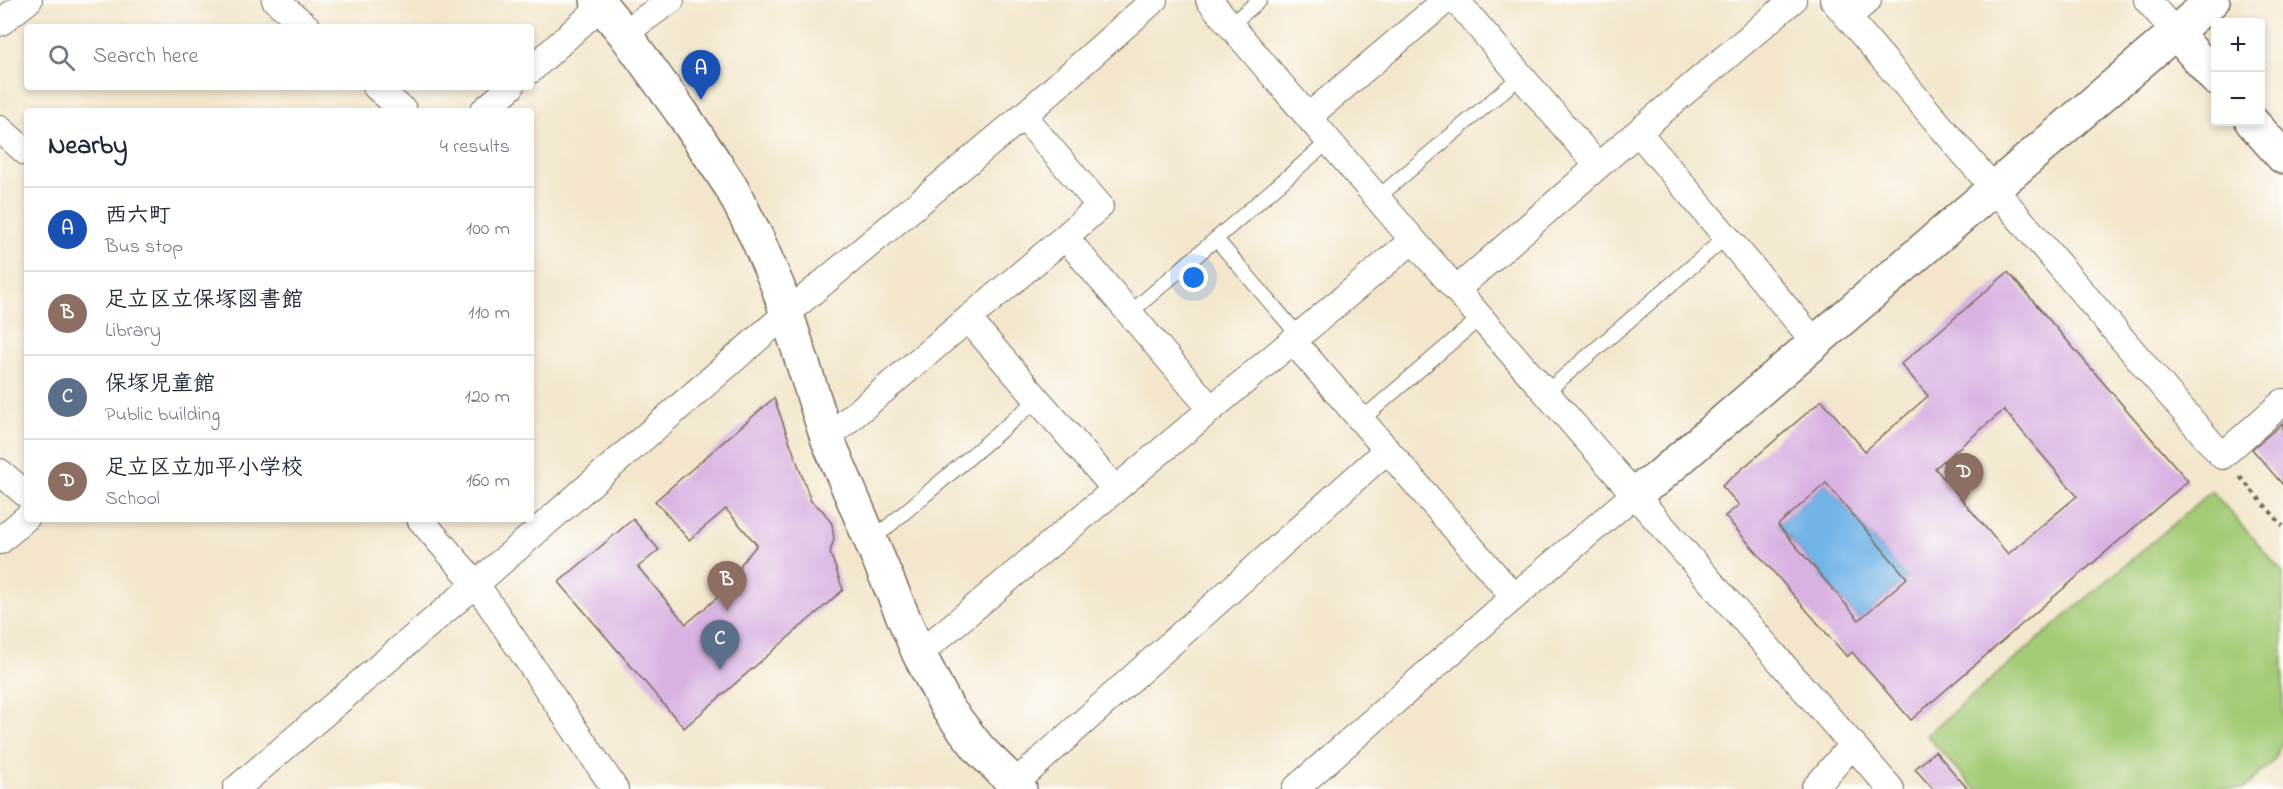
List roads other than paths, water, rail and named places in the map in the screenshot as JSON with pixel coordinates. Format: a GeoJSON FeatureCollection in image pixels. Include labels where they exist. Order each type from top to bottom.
{"type":"FeatureCollection","features":[{"type":"Feature","properties":{"kind":"street"},"geometry":{"type":"LineString","coordinates":[[0,23],[29,0]]}},
{"type":"Feature","properties":{"kind":"street"},"geometry":{"type":"LineString","coordinates":[[275,0],[303,24]]}},
{"type":"Feature","properties":{"kind":"street"},"geometry":{"type":"LineString","coordinates":[[624,33],[671,0]]}},
{"type":"Feature","properties":{"kind":"street"},"geometry":{"type":"LineString","coordinates":[[236,789],[476,585],[787,313],[1023,116],[1154,0]]}},
{"type":"Feature","properties":{"kind":"street"},"geometry":{"type":"LineString","coordinates":[[1209,0],[1328,142],[1545,393],[1638,491],[1891,789]]}},
{"type":"Feature","properties":{"kind":"street"},"geometry":{"type":"LineString","coordinates":[[1308,117],[1446,0]]}},
{"type":"Feature","properties":{"kind":"street"},"geometry":{"type":"LineString","coordinates":[[1456,0],[1598,166]]}},
{"type":"Feature","properties":{"kind":"street"},"geometry":{"type":"LineString","coordinates":[[1457,289],[1793,0]]}},
{"type":"Feature","properties":{"kind":"street"},"geometry":{"type":"LineString","coordinates":[[1868,0],[1840,9],[2222,456],[2283,402]]}},
{"type":"Feature","properties":{"kind":"street"},"geometry":{"type":"LineString","coordinates":[[2147,0],[2211,73]]}},
{"type":"Feature","properties":{"kind":"street"},"geometry":{"type":"LineString","coordinates":[[1295,789],[1514,597],[2213,0]]}},
{"type":"Feature","properties":{"kind":"street"},"geometry":{"type":"LineString","coordinates":[[534,67],[599,2],[682,113],[731,188],[757,238],[787,313],[827,438],[919,654],[948,709],[980,750],[1017,786],[1387,450]]}},
{"type":"Feature","properties":{"kind":"street"},"geometry":{"type":"LineString","coordinates":[[380,90],[400,108]]}},
{"type":"Feature","properties":{"kind":"street"},"geometry":{"type":"LineString","coordinates":[[486,108],[508,90]]}},
{"type":"Feature","properties":{"kind":"street"},"geometry":{"type":"LineString","coordinates":[[827,438],[969,320],[1100,206],[1023,116]]}},
{"type":"Feature","properties":{"kind":"street"},"geometry":{"type":"LineString","coordinates":[[2256,126],[2283,157]]}},
{"type":"Feature","properties":{"kind":"street"},"geometry":{"type":"LineString","coordinates":[[0,129],[24,150]]}},
{"type":"Feature","properties":{"kind":"street"},"geometry":{"type":"LineString","coordinates":[[1638,132],[1815,342]]}},
{"type":"Feature","properties":{"kind":"street"},"geometry":{"type":"LineString","coordinates":[[1065,237],[1211,409]]}},
{"type":"Feature","properties":{"kind":"street"},"geometry":{"type":"LineString","coordinates":[[919,654],[1413,240]]}},
{"type":"Feature","properties":{"kind":"street"},"geometry":{"type":"LineString","coordinates":[[969,320],[1115,489]]}},
{"type":"Feature","properties":{"kind":"street"},"geometry":{"type":"LineString","coordinates":[[1296,338],[1361,420],[1514,597]]}},
{"type":"Feature","properties":{"kind":"street"},"geometry":{"type":"LineString","coordinates":[[0,472],[24,492]]}},
{"type":"Feature","properties":{"kind":"street"},"geometry":{"type":"LineString","coordinates":[[0,541],[24,520]]}},
{"type":"Feature","properties":{"kind":"street"},"geometry":{"type":"LineString","coordinates":[[423,522],[476,585],[615,789]]}},
{"type":"Feature","properties":{"kind":"street"},"geometry":{"type":"LineString","coordinates":[[1814,789],[1853,744]]}},
{"type":"Feature","properties":{"kind":"lane"},"geometry":{"type":"LineString","coordinates":[[1230,25],[1260,0]]}},
{"type":"Feature","properties":{"kind":"lane"},"geometry":{"type":"LineString","coordinates":[[1377,198],[1521,76]]}},
{"type":"Feature","properties":{"kind":"lane"},"geometry":{"type":"LineString","coordinates":[[1130,313],[1328,142]]}},
{"type":"Feature","properties":{"kind":"lane"},"geometry":{"type":"LineString","coordinates":[[1545,393],[1726,237]]}},
{"type":"Feature","properties":{"kind":"lane"},"geometry":{"type":"LineString","coordinates":[[1216,239],[1296,338]]}},
{"type":"Feature","properties":{"kind":"lane"},"geometry":{"type":"LineString","coordinates":[[1361,420],[1481,317]]}},
{"type":"Feature","properties":{"kind":"lane"},"geometry":{"type":"LineString","coordinates":[[870,541],[1037,400]]}},
{"type":"Feature","properties":{"kind":"water"},"geometry":{"type":"Polygon","coordinates":[[[1826,483],[1907,578],[1859,620],[1778,525],[1826,483]]]}},
{"type":"Feature","properties":{"kind":"place","name":"西六町"},"geometry":{"type":"Point","coordinates":[701,100]}},
{"type":"Feature","properties":{"kind":"place","name":"足立区立加平小学校"},"geometry":{"type":"Point","coordinates":[1964,503]}},
{"type":"Feature","properties":{"kind":"place","name":"足立区立保塚図書館"},"geometry":{"type":"Point","coordinates":[727,611]}},
{"type":"Feature","properties":{"kind":"place","name":"保塚児童館"},"geometry":{"type":"Point","coordinates":[720,670]}}]}
